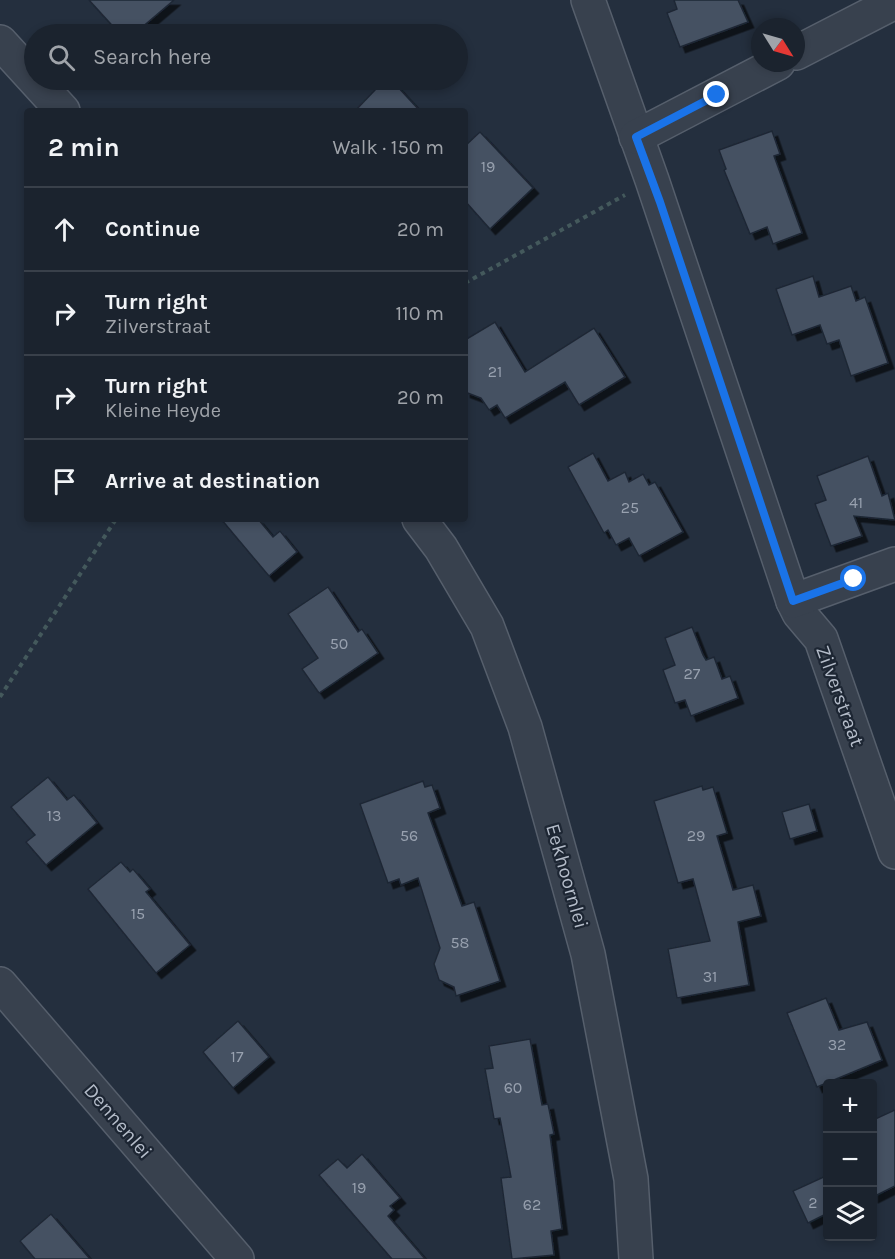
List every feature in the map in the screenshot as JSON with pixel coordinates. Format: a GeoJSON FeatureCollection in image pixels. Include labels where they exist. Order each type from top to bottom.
{"type":"FeatureCollection","features":[{"type":"Feature","properties":{"kind":"street","name":"Zilverstraat"},"geometry":{"type":"LineString","coordinates":[[588,0],[652,180],[793,601],[799,613],[821,639],[895,852]]}},
{"type":"Feature","properties":{"kind":"street"},"geometry":{"type":"LineString","coordinates":[[805,48],[895,2]]}},
{"type":"Feature","properties":{"kind":"street"},"geometry":{"type":"LineString","coordinates":[[0,42],[24,68]]}},
{"type":"Feature","properties":{"kind":"street"},"geometry":{"type":"LineString","coordinates":[[636,137],[761,72]]}},
{"type":"Feature","properties":{"kind":"street"},"geometry":{"type":"LineString","coordinates":[[44,90],[60,108]]}},
{"type":"Feature","properties":{"kind":"street","name":"Eekhoornlei"},"geometry":{"type":"LineString","coordinates":[[421,522],[441,548],[487,626],[525,727],[588,954],[631,1179],[636,1259]]}},
{"type":"Feature","properties":{"kind":"street"},"geometry":{"type":"LineString","coordinates":[[793,601],[895,564]]}},
{"type":"Feature","properties":{"kind":"street","name":"Dennenlei"},"geometry":{"type":"LineString","coordinates":[[0,984],[237,1259]]}},
{"type":"Feature","properties":{"kind":"path"},"geometry":{"type":"LineString","coordinates":[[468,281],[652,180]]}},
{"type":"Feature","properties":{"kind":"path"},"geometry":{"type":"LineString","coordinates":[[0,697],[114,522]]}},
{"type":"Feature","properties":{"kind":"building"},"geometry":{"type":"Polygon","coordinates":[[[89,0],[174,0],[146,24],[111,24],[89,0]]]}},
{"type":"Feature","properties":{"kind":"building"},"geometry":{"type":"Polygon","coordinates":[[[674,0],[738,0],[748,22],[680,47],[667,13],[677,9],[674,0]]]}},
{"type":"Feature","properties":{"kind":"building"},"geometry":{"type":"Polygon","coordinates":[[[375,90],[401,90],[417,108],[358,108],[375,90]]]}},
{"type":"Feature","properties":{"kind":"building"},"geometry":{"type":"Polygon","coordinates":[[[772,131],[780,154],[774,156],[802,233],[773,244],[767,227],[750,234],[724,170],[726,169],[719,150],[772,131]]]}},
{"type":"Feature","properties":{"kind":"building"},"geometry":{"type":"Polygon","coordinates":[[[480,132],[533,188],[490,229],[468,204],[468,143],[480,132]]]}},
{"type":"Feature","properties":{"kind":"building"},"geometry":{"type":"Polygon","coordinates":[[[813,276],[819,297],[851,286],[856,301],[865,297],[888,363],[851,376],[839,340],[827,344],[820,325],[792,335],[776,289],[813,276]]]}},
{"type":"Feature","properties":{"kind":"building"},"geometry":{"type":"Polygon","coordinates":[[[495,322],[525,372],[594,328],[625,377],[579,405],[565,382],[505,418],[497,405],[489,410],[481,398],[468,393],[468,338],[495,322]]]}},
{"type":"Feature","properties":{"kind":"building"},"geometry":{"type":"Polygon","coordinates":[[[593,453],[608,481],[625,472],[629,482],[643,474],[649,485],[655,482],[683,532],[639,556],[629,538],[616,545],[608,530],[604,533],[568,467],[593,453]]]}},
{"type":"Feature","properties":{"kind":"building"},"geometry":{"type":"Polygon","coordinates":[[[868,456],[882,496],[888,493],[895,520],[854,516],[862,536],[831,546],[815,504],[826,500],[817,476],[868,456]]]}},
{"type":"Feature","properties":{"kind":"building"},"geometry":{"type":"Polygon","coordinates":[[[224,522],[260,522],[273,537],[280,531],[297,552],[269,576],[224,522]]]}},
{"type":"Feature","properties":{"kind":"building"},"geometry":{"type":"Polygon","coordinates":[[[328,587],[358,632],[362,629],[378,653],[319,693],[302,669],[318,658],[288,614],[328,587]]]}},
{"type":"Feature","properties":{"kind":"building"},"geometry":{"type":"Polygon","coordinates":[[[692,627],[706,660],[714,657],[722,679],[730,676],[738,698],[691,716],[685,700],[675,703],[663,670],[675,665],[665,638],[692,627]]]}},
{"type":"Feature","properties":{"kind":"building"},"geometry":{"type":"Polygon","coordinates":[[[48,777],[67,800],[74,795],[97,823],[46,865],[26,842],[35,835],[11,807],[48,777]]]}},
{"type":"Feature","properties":{"kind":"building"},"geometry":{"type":"Polygon","coordinates":[[[423,781],[425,787],[432,785],[440,808],[428,813],[462,906],[474,902],[500,981],[456,996],[454,987],[439,980],[434,964],[440,948],[418,878],[401,885],[399,879],[388,883],[360,804],[423,781]]]}},
{"type":"Feature","properties":{"kind":"building"},"geometry":{"type":"Polygon","coordinates":[[[702,786],[703,790],[713,787],[727,833],[717,836],[733,890],[753,885],[761,916],[738,922],[749,985],[677,998],[668,949],[710,941],[693,879],[678,883],[654,801],[702,786]]]}},
{"type":"Feature","properties":{"kind":"building"},"geometry":{"type":"Polygon","coordinates":[[[809,804],[817,831],[790,839],[782,812],[809,804]]]}},
{"type":"Feature","properties":{"kind":"building"},"geometry":{"type":"Polygon","coordinates":[[[121,862],[130,872],[133,869],[150,889],[146,892],[190,945],[156,973],[88,889],[121,862]]]}},
{"type":"Feature","properties":{"kind":"building"},"geometry":{"type":"Polygon","coordinates":[[[826,998],[839,1030],[867,1022],[882,1060],[836,1079],[823,1079],[823,1085],[817,1087],[787,1013],[826,998]]]}},
{"type":"Feature","properties":{"kind":"building"},"geometry":{"type":"Polygon","coordinates":[[[238,1021],[269,1057],[233,1088],[203,1052],[238,1021]]]}},
{"type":"Feature","properties":{"kind":"building"},"geometry":{"type":"Polygon","coordinates":[[[530,1039],[542,1105],[548,1104],[554,1134],[550,1135],[562,1229],[551,1231],[554,1255],[512,1259],[501,1178],[511,1177],[500,1118],[494,1119],[485,1069],[493,1068],[489,1046],[530,1039]]]}},
{"type":"Feature","properties":{"kind":"building"},"geometry":{"type":"Polygon","coordinates":[[[895,1110],[895,1186],[877,1195],[877,1133],[877,1118],[895,1110]]]}},
{"type":"Feature","properties":{"kind":"building"},"geometry":{"type":"Polygon","coordinates":[[[362,1154],[400,1198],[390,1206],[394,1210],[388,1216],[425,1259],[392,1259],[319,1175],[338,1159],[347,1168],[362,1154]]]}},
{"type":"Feature","properties":{"kind":"building"},"geometry":{"type":"Polygon","coordinates":[[[823,1177],[823,1216],[808,1223],[793,1191],[823,1177]]]}},
{"type":"Feature","properties":{"kind":"building"},"geometry":{"type":"Polygon","coordinates":[[[51,1214],[90,1259],[35,1259],[20,1241],[51,1214]]]}},
{"type":"Feature","properties":{"kind":"route"},"geometry":{"type":"LineString","coordinates":[[717,95],[636,137],[660,202],[793,601],[854,579]]}}]}
